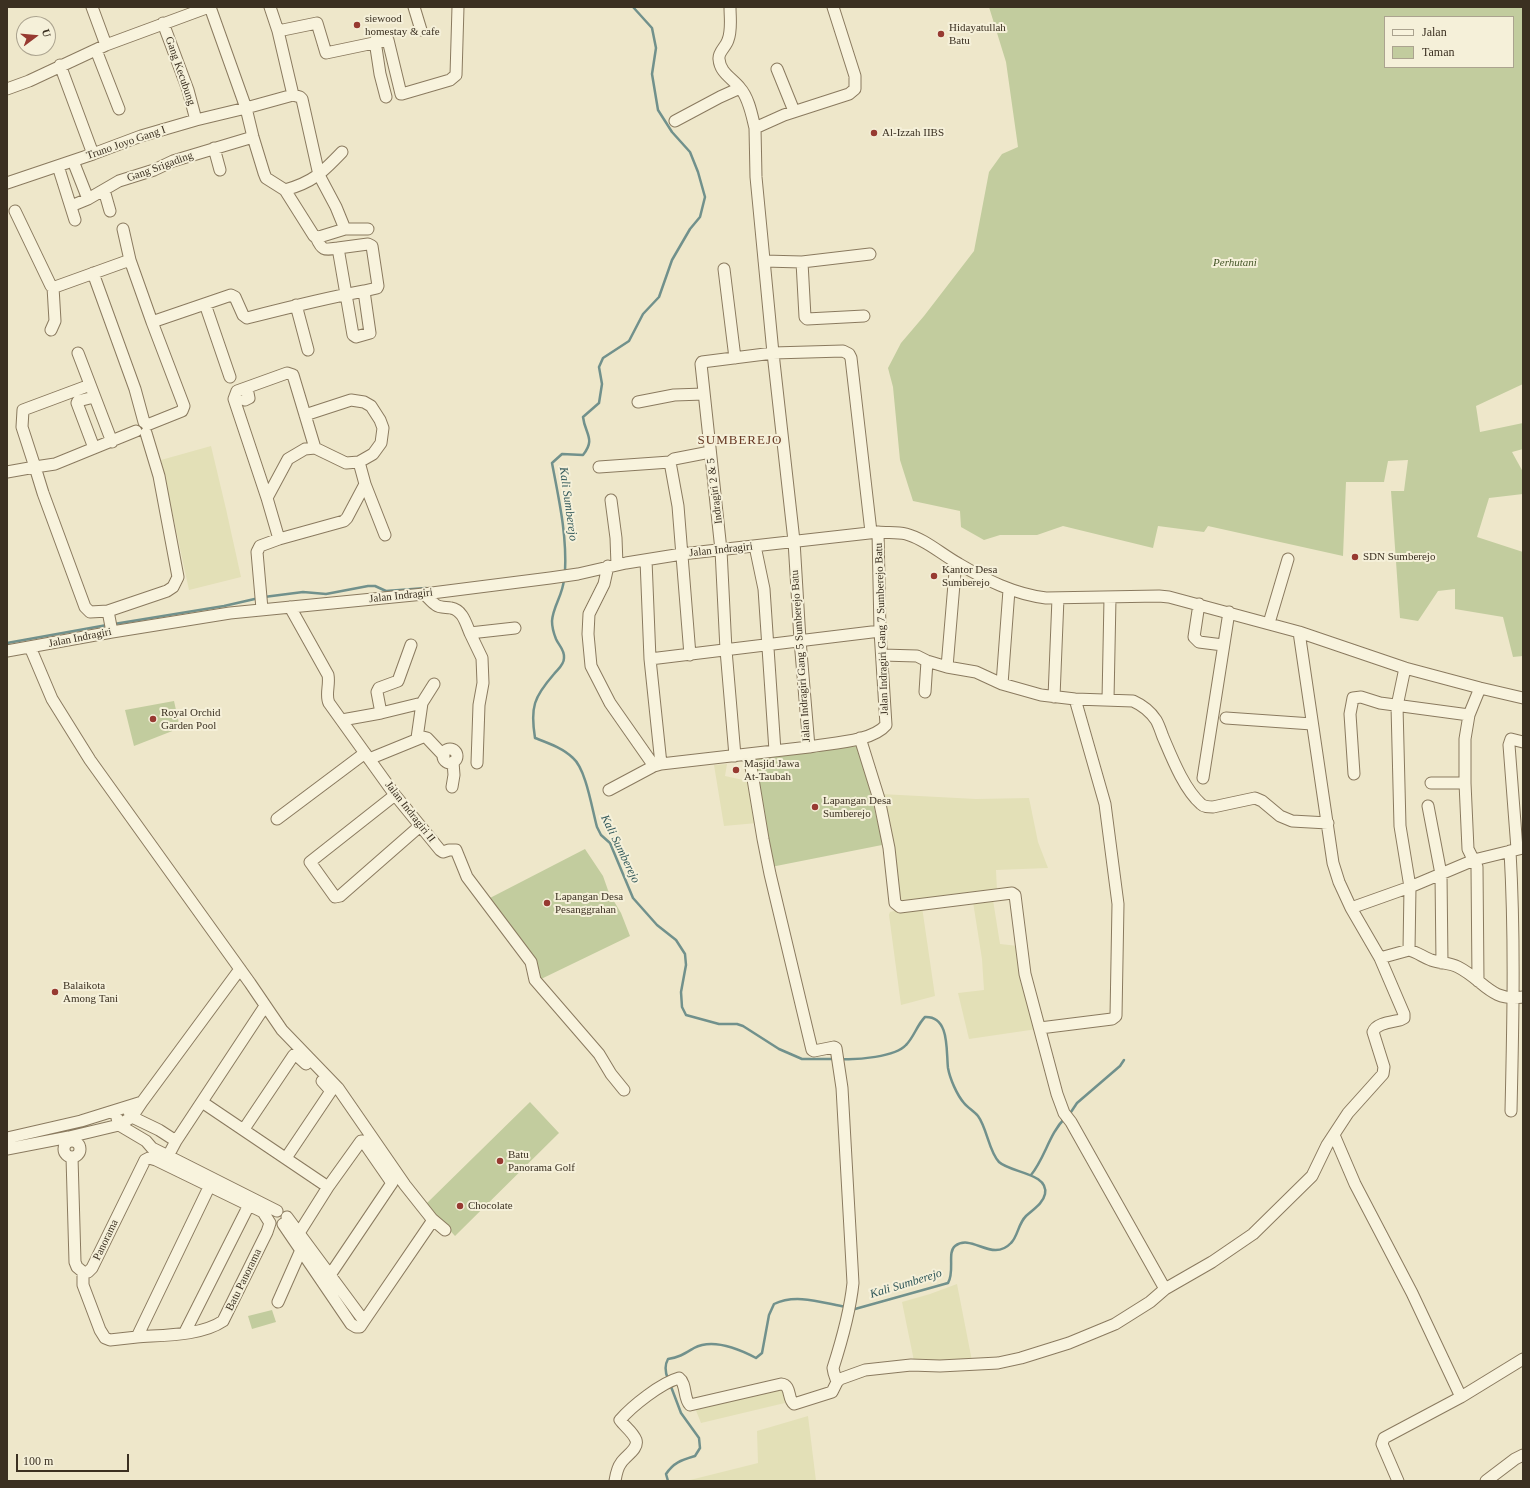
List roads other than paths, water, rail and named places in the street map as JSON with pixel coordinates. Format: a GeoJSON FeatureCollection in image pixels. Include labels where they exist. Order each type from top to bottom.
{"type":"FeatureCollection","features":[{"type":"Feature","properties":{"kind":"street"},"geometry":{"type":"LineString","coordinates":[[92,7],[101,47],[119,109]]}},
{"type":"Feature","properties":{"kind":"street"},"geometry":{"type":"LineString","coordinates":[[7,89],[29,81],[60,65],[101,47],[163,23],[178,12],[209,7],[246,108],[253,137],[266,178],[285,190],[316,237],[320,246],[324,249],[328,250],[368,244],[372,245],[378,287],[364,292],[346,294],[296,305],[247,318],[243,315],[233,295],[152,322]]}},
{"type":"Feature","properties":{"kind":"street"},"geometry":{"type":"LineString","coordinates":[[270,7],[278,32],[293,95],[300,97],[305,105],[319,175],[336,207],[345,229]]}},
{"type":"Feature","properties":{"kind":"street"},"geometry":{"type":"LineString","coordinates":[[414,7],[421,30]]}},
{"type":"Feature","properties":{"kind":"street"},"geometry":{"type":"LineString","coordinates":[[278,32],[316,23],[318,25],[326,53],[375,41],[388,40],[402,94],[450,80],[456,75],[458,7]]}},
{"type":"Feature","properties":{"kind":"street"},"geometry":{"type":"LineString","coordinates":[[675,121],[740,88],[729,79],[722,70],[719,58],[728,41],[731,29],[730,7]]}},
{"type":"Feature","properties":{"kind":"street"},"geometry":{"type":"LineString","coordinates":[[755,128],[794,111],[849,94],[855,89],[855,76],[833,7]]}},
{"type":"Feature","properties":{"kind":"street","name":"Gang Kecubung"},"geometry":{"type":"LineString","coordinates":[[163,23],[188,90],[196,120]]}},
{"type":"Feature","properties":{"kind":"street"},"geometry":{"type":"LineString","coordinates":[[375,41],[380,74],[386,98]]}},
{"type":"Feature","properties":{"kind":"street"},"geometry":{"type":"LineString","coordinates":[[60,65],[93,154]]}},
{"type":"Feature","properties":{"kind":"street"},"geometry":{"type":"LineString","coordinates":[[777,69],[794,111]]}},
{"type":"Feature","properties":{"kind":"street","name":"Jalan Indragiri Gang 5 Sumberejo Batu"},"geometry":{"type":"LineString","coordinates":[[658,765],[809,747],[800,640],[794,541],[773,353],[756,177],[755,128],[744,95],[740,88]]}},
{"type":"Feature","properties":{"kind":"street","name":"Truno Joyo Gang I"},"geometry":{"type":"LineString","coordinates":[[7,183],[141,136],[293,95]]}},
{"type":"Feature","properties":{"kind":"street","name":"Gang Srigading"},"geometry":{"type":"LineString","coordinates":[[71,206],[88,199],[119,181],[154,170],[173,161],[253,137]]}},
{"type":"Feature","properties":{"kind":"street"},"geometry":{"type":"LineString","coordinates":[[214,148],[220,170]]}},
{"type":"Feature","properties":{"kind":"street"},"geometry":{"type":"LineString","coordinates":[[285,190],[300,186],[319,175],[327,169],[342,152]]}},
{"type":"Feature","properties":{"kind":"street"},"geometry":{"type":"LineString","coordinates":[[73,161],[88,199]]}},
{"type":"Feature","properties":{"kind":"street"},"geometry":{"type":"LineString","coordinates":[[58,166],[75,220]]}},
{"type":"Feature","properties":{"kind":"street"},"geometry":{"type":"LineString","coordinates":[[104,190],[110,211]]}},
{"type":"Feature","properties":{"kind":"street"},"geometry":{"type":"LineString","coordinates":[[15,211],[51,286],[53,287],[55,321],[52,330]]}},
{"type":"Feature","properties":{"kind":"street"},"geometry":{"type":"LineString","coordinates":[[7,472],[55,464],[112,442],[182,411],[184,406],[130,260],[123,229]]}},
{"type":"Feature","properties":{"kind":"street"},"geometry":{"type":"LineString","coordinates":[[316,237],[345,229],[368,229]]}},
{"type":"Feature","properties":{"kind":"street"},"geometry":{"type":"LineString","coordinates":[[338,248],[353,335],[356,337],[370,333],[364,292]]}},
{"type":"Feature","properties":{"kind":"street"},"geometry":{"type":"LineString","coordinates":[[764,261],[802,262],[870,254]]}},
{"type":"Feature","properties":{"kind":"street"},"geometry":{"type":"LineString","coordinates":[[53,287],[130,260]]}},
{"type":"Feature","properties":{"kind":"street"},"geometry":{"type":"LineString","coordinates":[[802,262],[805,317],[807,319],[864,316]]}},
{"type":"Feature","properties":{"kind":"street"},"geometry":{"type":"LineString","coordinates":[[724,269],[735,358]]}},
{"type":"Feature","properties":{"kind":"street"},"geometry":{"type":"LineString","coordinates":[[90,385],[23,410],[22,426],[48,508],[85,607],[90,612],[108,612],[171,589],[177,581],[178,573],[159,476],[143,428],[135,389],[93,273]]}},
{"type":"Feature","properties":{"kind":"street"},"geometry":{"type":"LineString","coordinates":[[205,304],[230,376]]}},
{"type":"Feature","properties":{"kind":"street"},"geometry":{"type":"LineString","coordinates":[[296,305],[308,350]]}},
{"type":"Feature","properties":{"kind":"street","name":"Jalan Indragiri Gang 7 Sumberejo Batu"},"geometry":{"type":"LineString","coordinates":[[773,353],[843,351],[849,354],[851,358],[874,532],[886,726],[882,730],[860,738]]}},
{"type":"Feature","properties":{"kind":"street"},"geometry":{"type":"LineString","coordinates":[[78,353],[112,442]]}},
{"type":"Feature","properties":{"kind":"street","name":"Indragiri 2 & 5"},"geometry":{"type":"LineString","coordinates":[[736,756],[726,650],[721,550],[701,364],[702,362],[773,353]]}},
{"type":"Feature","properties":{"kind":"street"},"geometry":{"type":"LineString","coordinates":[[279,539],[234,399],[237,391],[287,373],[291,373],[293,375],[315,448]]}},
{"type":"Feature","properties":{"kind":"street"},"geometry":{"type":"LineString","coordinates":[[245,400],[249,398],[247,388]]}},
{"type":"Feature","properties":{"kind":"street"},"geometry":{"type":"LineString","coordinates":[[638,402],[674,395],[704,394]]}},
{"type":"Feature","properties":{"kind":"street"},"geometry":{"type":"LineString","coordinates":[[94,397],[78,401],[77,403],[94,448]]}},
{"type":"Feature","properties":{"kind":"street"},"geometry":{"type":"LineString","coordinates":[[267,498],[288,460],[305,449],[315,448],[343,462],[359,462],[374,454],[381,443],[383,428],[380,420],[371,406],[364,402],[352,400],[305,414]]}},
{"type":"Feature","properties":{"kind":"street"},"geometry":{"type":"LineString","coordinates":[[599,467],[670,462],[674,459],[710,452]]}},
{"type":"Feature","properties":{"kind":"street"},"geometry":{"type":"LineString","coordinates":[[359,462],[365,484],[385,535]]}},
{"type":"Feature","properties":{"kind":"street"},"geometry":{"type":"LineString","coordinates":[[670,462],[678,506],[690,655]]}},
{"type":"Feature","properties":{"kind":"street"},"geometry":{"type":"LineString","coordinates":[[262,602],[257,552],[260,546],[344,520],[347,518],[365,484]]}},
{"type":"Feature","properties":{"kind":"street"},"geometry":{"type":"LineString","coordinates":[[611,500],[616,538],[613,566],[590,614],[588,634],[591,666],[610,702],[658,765]]}},
{"type":"Feature","properties":{"kind":"street","name":"Jalan Indragiri"},"geometry":{"type":"LineString","coordinates":[[7,652],[112,629],[262,602],[290,607],[424,594],[578,574],[613,566],[682,554],[874,532],[904,534],[916,538],[958,564],[1009,590],[1036,597],[1110,598],[1159,596],[1199,604],[1299,632],[1405,668],[1523,698]]}},
{"type":"Feature","properties":{"kind":"street"},"geometry":{"type":"LineString","coordinates":[[755,546],[764,589],[775,751]]}},
{"type":"Feature","properties":{"kind":"street"},"geometry":{"type":"LineString","coordinates":[[1269,623],[1288,559]]}},
{"type":"Feature","properties":{"kind":"street"},"geometry":{"type":"LineString","coordinates":[[646,560],[650,659],[658,765]]}},
{"type":"Feature","properties":{"kind":"street"},"geometry":{"type":"LineString","coordinates":[[947,667],[955,572]]}},
{"type":"Feature","properties":{"kind":"street"},"geometry":{"type":"LineString","coordinates":[[1002,684],[1009,590]]}},
{"type":"Feature","properties":{"kind":"street"},"geometry":{"type":"LineString","coordinates":[[424,594],[435,605],[456,609],[463,617],[481,654],[483,683],[479,706],[477,763]]}},
{"type":"Feature","properties":{"kind":"street"},"geometry":{"type":"LineString","coordinates":[[1054,697],[1058,598]]}},
{"type":"Feature","properties":{"kind":"street"},"geometry":{"type":"LineString","coordinates":[[1108,700],[1110,598]]}},
{"type":"Feature","properties":{"kind":"street"},"geometry":{"type":"LineString","coordinates":[[1199,604],[1194,637],[1199,642],[1223,645]]}},
{"type":"Feature","properties":{"kind":"street","name":"Jalan Indragiri II"},"geometry":{"type":"LineString","coordinates":[[290,607],[326,671],[328,680],[328,701],[395,794],[441,851],[456,850],[467,877],[531,962],[535,980],[599,1054],[611,1074],[624,1090]]}},
{"type":"Feature","properties":{"kind":"street"},"geometry":{"type":"LineString","coordinates":[[108,612],[112,629]]}},
{"type":"Feature","properties":{"kind":"street"},"geometry":{"type":"LineString","coordinates":[[1203,778],[1229,612]]}},
{"type":"Feature","properties":{"kind":"street"},"geometry":{"type":"LineString","coordinates":[[470,633],[515,628]]}},
{"type":"Feature","properties":{"kind":"street"},"geometry":{"type":"LineString","coordinates":[[650,659],[880,631]]}},
{"type":"Feature","properties":{"kind":"street"},"geometry":{"type":"LineString","coordinates":[[615,1481],[617,1471],[622,1461],[635,1448],[636,1443],[634,1436],[620,1420],[661,1386],[674,1379],[681,1379],[688,1404],[692,1406],[781,1384],[788,1387],[791,1401],[794,1404],[832,1392],[840,1379],[871,1369],[911,1365],[940,1366],[998,1363],[1070,1343],[1115,1324],[1150,1302],[1165,1289],[1212,1262],[1253,1234],[1312,1176],[1327,1145],[1348,1113],[1384,1074],[1384,1067],[1373,1032],[1374,1030],[1377,1026],[1404,1018],[1403,1011],[1380,958],[1351,908],[1339,882],[1333,863],[1299,632]]}},
{"type":"Feature","properties":{"kind":"street"},"geometry":{"type":"LineString","coordinates":[[381,713],[377,689],[398,681],[411,645]]}},
{"type":"Feature","properties":{"kind":"street"},"geometry":{"type":"LineString","coordinates":[[30,647],[52,699],[90,760],[282,1030],[338,1088],[405,1185],[433,1220],[445,1230]]}},
{"type":"Feature","properties":{"kind":"street"},"geometry":{"type":"LineString","coordinates":[[882,655],[917,656],[927,661],[947,667],[976,672],[1002,684],[1041,695],[1075,699],[1133,701],[1140,704],[1150,712],[1157,721],[1179,772],[1191,793],[1201,805],[1212,807],[1255,798],[1262,801],[1280,816],[1292,822],[1328,823]]}},
{"type":"Feature","properties":{"kind":"street"},"geometry":{"type":"LineString","coordinates":[[925,692],[927,661]]}},
{"type":"Feature","properties":{"kind":"street"},"geometry":{"type":"LineString","coordinates":[[1405,668],[1397,706],[1400,826],[1410,887],[1409,950]]}},
{"type":"Feature","properties":{"kind":"street"},"geometry":{"type":"LineString","coordinates":[[417,738],[422,704],[434,684]]}},
{"type":"Feature","properties":{"kind":"street"},"geometry":{"type":"LineString","coordinates":[[1478,981],[1478,867],[1468,849],[1465,739],[1469,715],[1480,688]]}},
{"type":"Feature","properties":{"kind":"street"},"geometry":{"type":"LineString","coordinates":[[1354,774],[1350,714],[1353,698],[1361,697],[1380,704],[1469,715]]}},
{"type":"Feature","properties":{"kind":"street"},"geometry":{"type":"LineString","coordinates":[[1040,1028],[1112,1019],[1116,1016],[1118,904],[1106,809],[1104,796],[1075,699]]}},
{"type":"Feature","properties":{"kind":"street"},"geometry":{"type":"LineString","coordinates":[[342,720],[422,704]]}},
{"type":"Feature","properties":{"kind":"street"},"geometry":{"type":"LineString","coordinates":[[1226,718],[1312,724]]}},
{"type":"Feature","properties":{"kind":"street"},"geometry":{"type":"LineString","coordinates":[[277,819],[367,756],[417,738],[427,738],[448,759],[454,775],[452,787]]}},
{"type":"Feature","properties":{"kind":"street"},"geometry":{"type":"LineString","coordinates":[[809,747],[860,738],[879,799],[890,848],[895,903],[900,907],[1014,893],[1021,932],[1025,974],[1057,1094],[1067,1116],[1165,1289]]}},
{"type":"Feature","properties":{"kind":"street"},"geometry":{"type":"LineString","coordinates":[[1511,1111],[1519,998],[1513,901],[1517,849],[1509,745],[1511,739],[1523,742]]}},
{"type":"Feature","properties":{"kind":"street"},"geometry":{"type":"LineString","coordinates":[[749,754],[770,874],[812,1050],[836,1048],[840,1071],[853,1275],[852,1298],[833,1368],[837,1382]]}},
{"type":"Feature","properties":{"kind":"street"},"geometry":{"type":"LineString","coordinates":[[609,790],[658,765]]}},
{"type":"Feature","properties":{"kind":"street"},"geometry":{"type":"LineString","coordinates":[[1431,783],[1465,783]]}},
{"type":"Feature","properties":{"kind":"street"},"geometry":{"type":"LineString","coordinates":[[395,794],[310,862],[335,897],[340,896],[420,826]]}},
{"type":"Feature","properties":{"kind":"street"},"geometry":{"type":"LineString","coordinates":[[1428,806],[1441,874],[1442,963]]}},
{"type":"Feature","properties":{"kind":"street"},"geometry":{"type":"LineString","coordinates":[[1351,908],[1410,887],[1474,860],[1517,849]]}},
{"type":"Feature","properties":{"kind":"street"},"geometry":{"type":"LineString","coordinates":[[1380,958],[1409,950],[1442,963],[1458,966],[1500,996],[1519,998]]}},
{"type":"Feature","properties":{"kind":"street"},"geometry":{"type":"LineString","coordinates":[[7,1149],[67,1140],[119,1125],[132,1117],[240,969]]}},
{"type":"Feature","properties":{"kind":"street"},"geometry":{"type":"LineString","coordinates":[[168,1156],[179,1136],[265,1006]]}},
{"type":"Feature","properties":{"kind":"street"},"geometry":{"type":"LineString","coordinates":[[244,1129],[293,1056],[295,1054],[298,1056],[331,1090],[286,1158]]}},
{"type":"Feature","properties":{"kind":"street"},"geometry":{"type":"LineString","coordinates":[[7,1138],[67,1125],[142,1102]]}},
{"type":"Feature","properties":{"kind":"street"},"geometry":{"type":"LineString","coordinates":[[202,1102],[328,1187]]}},
{"type":"Feature","properties":{"kind":"street"},"geometry":{"type":"LineString","coordinates":[[126,1107],[132,1117],[159,1130],[179,1136]]}},
{"type":"Feature","properties":{"kind":"street"},"geometry":{"type":"LineString","coordinates":[[116,1111],[119,1125],[146,1141],[152,1148],[211,1182],[250,1202],[279,1222],[299,1233],[327,1279],[351,1324],[358,1327],[364,1321],[433,1220]]}},
{"type":"Feature","properties":{"kind":"street"},"geometry":{"type":"LineString","coordinates":[[67,1125],[67,1140]]}},
{"type":"Feature","properties":{"kind":"street"},"geometry":{"type":"LineString","coordinates":[[1334,1135],[1355,1184],[1412,1293],[1461,1397]]}},
{"type":"Feature","properties":{"kind":"street","name":"Panorama"},"geometry":{"type":"LineString","coordinates":[[67,1140],[64,1149],[67,1155],[72,1156],[75,1262],[77,1267],[83,1272],[88,1272],[92,1268],[152,1148]]}},
{"type":"Feature","properties":{"kind":"street"},"geometry":{"type":"LineString","coordinates":[[299,1233],[328,1187],[362,1140],[392,1182],[327,1279]]}},
{"type":"Feature","properties":{"kind":"street"},"geometry":{"type":"LineString","coordinates":[[145,1160],[149,1158],[156,1160],[211,1182]]}},
{"type":"Feature","properties":{"kind":"street"},"geometry":{"type":"LineString","coordinates":[[137,1337],[211,1182]]}},
{"type":"Feature","properties":{"kind":"street"},"geometry":{"type":"LineString","coordinates":[[185,1332],[250,1202]]}},
{"type":"Feature","properties":{"kind":"street","name":"Batu Panorama"},"geometry":{"type":"LineString","coordinates":[[83,1272],[83,1285],[100,1330],[105,1338],[110,1340],[185,1332],[216,1326],[225,1319],[267,1232],[279,1222],[273,1218],[277,1211],[250,1202]]}},
{"type":"Feature","properties":{"kind":"street"},"geometry":{"type":"LineString","coordinates":[[279,1222],[301,1250],[327,1279]]}},
{"type":"Feature","properties":{"kind":"street"},"geometry":{"type":"LineString","coordinates":[[278,1302],[301,1250]]}},
{"type":"Feature","properties":{"kind":"street"},"geometry":{"type":"LineString","coordinates":[[1398,1481],[1382,1444],[1384,1438],[1461,1397],[1523,1360]]}},
{"type":"Feature","properties":{"kind":"street"},"geometry":{"type":"LineString","coordinates":[[1486,1481],[1515,1459],[1523,1455]]}},
{"type":"Feature","properties":{"kind":"waterway","name":"Kali Sumberejo"},"geometry":{"type":"LineString","coordinates":[[565,572],[564,531],[552,463],[562,454],[583,455],[587,449],[589,445],[589,436],[583,417],[599,403],[602,384],[599,367],[603,358],[629,341],[643,314],[659,297],[672,260],[690,229],[700,217],[705,197],[698,172],[690,152],[672,132],[658,110],[652,74],[656,48],[652,28],[633,7]]}},
{"type":"Feature","properties":{"kind":"waterway","name":"Kali Sumberejo"},"geometry":{"type":"LineString","coordinates":[[564,579],[552,621],[555,637],[564,653],[564,660],[542,689],[535,703],[533,718],[535,738],[565,751],[578,763],[591,800],[597,827],[601,835],[610,843],[633,898],[657,925],[676,940],[685,954],[686,965],[681,992],[682,1007],[686,1015],[719,1024],[737,1024],[743,1026],[779,1049],[802,1059],[834,1059]]}},
{"type":"Feature","properties":{"kind":"waterway"},"geometry":{"type":"LineString","coordinates":[[264,597],[303,592],[326,594],[368,586],[375,586],[386,591],[426,588]]}},
{"type":"Feature","properties":{"kind":"waterway"},"geometry":{"type":"LineString","coordinates":[[114,624],[224,606],[259,598]]}},
{"type":"Feature","properties":{"kind":"waterway"},"geometry":{"type":"LineString","coordinates":[[7,643],[107,625]]}},
{"type":"Feature","properties":{"kind":"waterway","name":"Kali Sumberejo"},"geometry":{"type":"LineString","coordinates":[[841,1059],[875,1057],[901,1049],[906,1045],[925,1017],[933,1018],[939,1022],[943,1028],[948,1068],[954,1087],[964,1103],[981,1121],[996,1158],[1005,1166],[1035,1178],[1045,1187],[1044,1198],[1040,1204],[1023,1219],[1015,1237],[1011,1243],[1004,1248],[997,1250],[989,1249],[968,1243],[962,1243],[955,1246],[952,1253],[951,1273],[948,1283],[855,1309],[851,1308]]}},
{"type":"Feature","properties":{"kind":"waterway"},"geometry":{"type":"LineString","coordinates":[[1069,1115],[1077,1103],[1120,1066],[1124,1060]]}},
{"type":"Feature","properties":{"kind":"waterway"},"geometry":{"type":"LineString","coordinates":[[1031,1175],[1055,1131],[1065,1118]]}},
{"type":"Feature","properties":{"kind":"waterway","name":"Kali Sumberejo"},"geometry":{"type":"LineString","coordinates":[[668,1379],[665,1369],[668,1359],[685,1354],[701,1345],[717,1344],[726,1346],[742,1351],[756,1358],[762,1353],[769,1315],[774,1304],[791,1299],[800,1299],[819,1301],[846,1307]]}},
{"type":"Feature","properties":{"kind":"waterway","name":"Kali Sumberejo"},"geometry":{"type":"LineString","coordinates":[[668,1481],[666,1474],[672,1467],[682,1460],[695,1456],[700,1448],[699,1438],[681,1413],[670,1384]]}},
{"type":"Feature","properties":{"kind":"place","name":"siewood homestay & cafe"},"geometry":{"type":"Point","coordinates":[357,25]}},
{"type":"Feature","properties":{"kind":"place","name":"Hidayatullah Batu"},"geometry":{"type":"Point","coordinates":[941,34]}},
{"type":"Feature","properties":{"kind":"place","name":"Al-Izzah IIBS"},"geometry":{"type":"Point","coordinates":[874,133]}},
{"type":"Feature","properties":{"kind":"place","name":"SDN Sumberejo"},"geometry":{"type":"Point","coordinates":[1355,557]}},
{"type":"Feature","properties":{"kind":"place","name":"Kantor Desa Sumberejo"},"geometry":{"type":"Point","coordinates":[934,576]}},
{"type":"Feature","properties":{"kind":"place","name":"Royal Orchid Garden Pool"},"geometry":{"type":"Point","coordinates":[153,719]}},
{"type":"Feature","properties":{"kind":"place","name":"Masjid Jawa At-Taubah"},"geometry":{"type":"Point","coordinates":[736,770]}},
{"type":"Feature","properties":{"kind":"place","name":"Lapangan Desa Sumberejo"},"geometry":{"type":"Point","coordinates":[815,807]}},
{"type":"Feature","properties":{"kind":"place","name":"Lapangan Desa Pesanggrahan"},"geometry":{"type":"Point","coordinates":[547,903]}},
{"type":"Feature","properties":{"kind":"place","name":"Balaikota Among Tani"},"geometry":{"type":"Point","coordinates":[55,992]}},
{"type":"Feature","properties":{"kind":"place","name":"Batu Panorama Golf"},"geometry":{"type":"Point","coordinates":[500,1161]}},
{"type":"Feature","properties":{"kind":"place","name":"Chocolate"},"geometry":{"type":"Point","coordinates":[460,1206]}},
{"type":"Feature","properties":{"kind":"district","name":"SUMBEREJO"},"geometry":{"type":"Point","coordinates":[740,441]}},
{"type":"Feature","properties":{"kind":"park label","name":"Perhutani"},"geometry":{"type":"Point","coordinates":[1235,263]}}]}
